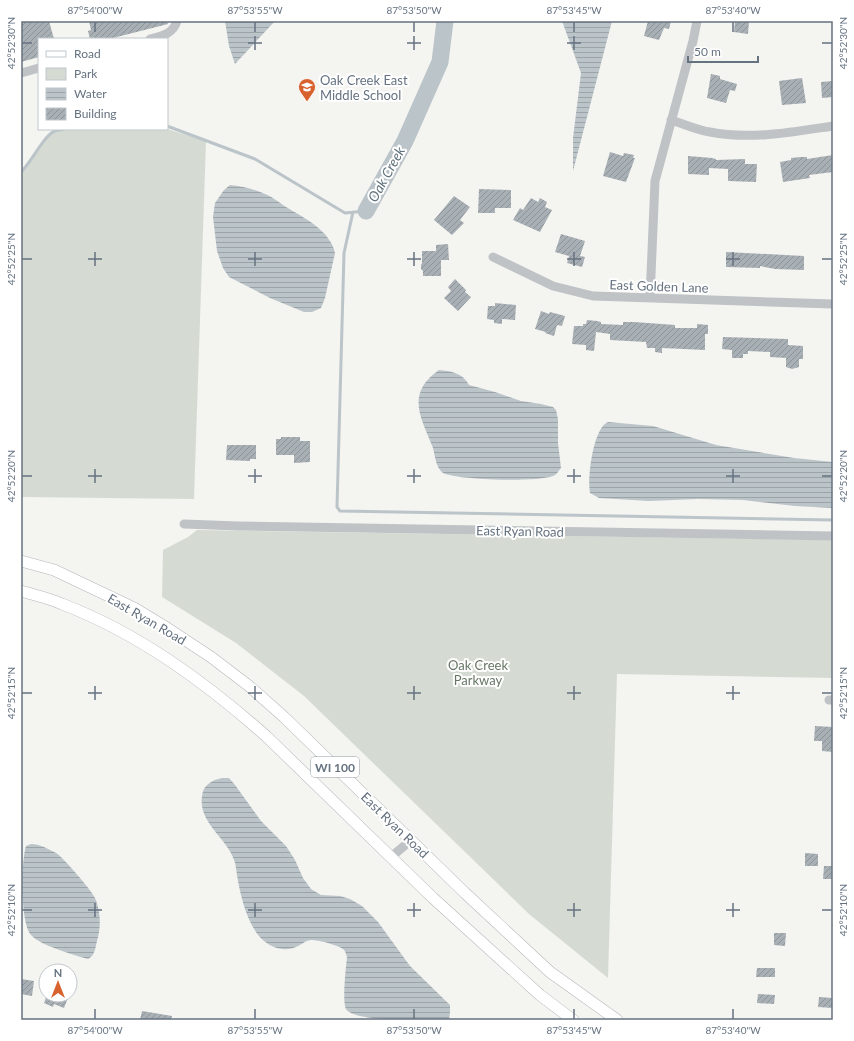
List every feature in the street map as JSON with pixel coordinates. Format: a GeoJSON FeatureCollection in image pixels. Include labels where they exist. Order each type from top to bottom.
{"type":"FeatureCollection","features":[{"type":"Feature","properties":{"kind":"main road","name":"East Ryan Road"},"geometry":{"type":"LineString","coordinates":[[21,561],[54,570],[134,608],[212,657],[249,686],[284,717],[464,893],[550,972],[617,1020]]}},
{"type":"Feature","properties":{"kind":"main road","name":"East Ryan Road"},"geometry":{"type":"LineString","coordinates":[[21,591],[62,604],[118,630],[165,658],[210,689],[266,736],[433,898],[540,996],[573,1020]]}},
{"type":"Feature","properties":{"kind":"street"},"geometry":{"type":"LineString","coordinates":[[153,38],[167,34],[175,27],[177,21]]}},
{"type":"Feature","properties":{"kind":"street"},"geometry":{"type":"LineString","coordinates":[[650,298],[655,181],[693,41],[697,21]]}},
{"type":"Feature","properties":{"kind":"street"},"geometry":{"type":"LineString","coordinates":[[21,73],[38,68]]}},
{"type":"Feature","properties":{"kind":"street"},"geometry":{"type":"LineString","coordinates":[[671,120],[709,132],[733,135],[777,134],[833,126]]}},
{"type":"Feature","properties":{"kind":"street","name":"East Golden Lane"},"geometry":{"type":"LineString","coordinates":[[493,257],[553,286],[593,296],[833,304]]}},
{"type":"Feature","properties":{"kind":"street","name":"East Ryan Road"},"geometry":{"type":"LineString","coordinates":[[184,524],[833,536]]}},
{"type":"Feature","properties":{"kind":"street"},"geometry":{"type":"LineString","coordinates":[[391,857],[410,840]]}},
{"type":"Feature","properties":{"kind":"green space"},"geometry":{"type":"Polygon","coordinates":[[[168,129],[206,141],[194,499],[21,497],[21,173],[27,167],[47,137],[54,131],[168,129]]]}},
{"type":"Feature","properties":{"kind":"green space","name":"Oak Creek Parkway"},"geometry":{"type":"Polygon","coordinates":[[[197,530],[833,540],[833,678],[617,674],[608,978],[529,914],[304,696],[236,643],[162,597],[163,550],[188,537],[197,530]]]}},
{"type":"Feature","properties":{"kind":"water"},"geometry":{"type":"Polygon","coordinates":[[[225,21],[275,21],[235,64],[229,46],[225,21]]]}},
{"type":"Feature","properties":{"kind":"water"},"geometry":{"type":"Polygon","coordinates":[[[562,21],[612,21],[573,171],[573,138],[581,73],[562,21]]]}},
{"type":"Feature","properties":{"kind":"water"},"geometry":{"type":"Polygon","coordinates":[[[230,185],[252,189],[271,197],[308,220],[328,238],[335,253],[325,298],[321,308],[312,312],[304,312],[270,298],[229,277],[223,268],[217,251],[213,217],[215,203],[224,190],[230,185]]]}},
{"type":"Feature","properties":{"kind":"water"},"geometry":{"type":"Polygon","coordinates":[[[439,370],[460,375],[469,385],[521,401],[553,407],[556,410],[558,419],[558,443],[561,468],[556,474],[534,479],[499,480],[465,477],[443,473],[437,465],[419,406],[419,397],[422,388],[428,379],[439,370]]]}},
{"type":"Feature","properties":{"kind":"water"},"geometry":{"type":"Polygon","coordinates":[[[608,422],[653,426],[716,445],[794,458],[833,462],[833,508],[795,506],[743,500],[698,499],[649,501],[599,498],[590,493],[590,466],[598,434],[603,426],[608,422]]]}},
{"type":"Feature","properties":{"kind":"water"},"geometry":{"type":"Polygon","coordinates":[[[229,778],[261,821],[286,846],[295,860],[303,878],[311,889],[321,895],[340,896],[350,899],[362,906],[378,922],[410,966],[450,1005],[449,1020],[378,1019],[363,1017],[352,1013],[346,1009],[344,999],[347,957],[343,949],[328,943],[311,940],[306,941],[294,948],[280,949],[268,944],[258,935],[249,920],[246,911],[240,892],[234,860],[204,814],[202,806],[202,796],[206,786],[215,780],[229,778]]]}},
{"type":"Feature","properties":{"kind":"water"},"geometry":{"type":"Polygon","coordinates":[[[31,844],[44,847],[60,856],[71,867],[95,898],[100,920],[99,931],[94,952],[88,959],[57,949],[35,939],[27,928],[23,906],[22,878],[26,846],[31,844]]]}},
{"type":"Feature","properties":{"kind":"building"},"geometry":{"type":"Polygon","coordinates":[[[21,21],[49,21],[54,38],[38,38],[38,57],[21,62],[21,21]]]}},
{"type":"Feature","properties":{"kind":"building"},"geometry":{"type":"Polygon","coordinates":[[[89,21],[167,21],[168,24],[113,38],[90,38],[88,31],[91,30],[89,21]]]}},
{"type":"Feature","properties":{"kind":"building"},"geometry":{"type":"Polygon","coordinates":[[[648,21],[671,21],[669,29],[664,28],[659,40],[644,36],[648,21]]]}},
{"type":"Feature","properties":{"kind":"building"},"geometry":{"type":"Polygon","coordinates":[[[735,21],[749,21],[748,34],[734,32],[735,21]]]}},
{"type":"Feature","properties":{"kind":"building"},"geometry":{"type":"Polygon","coordinates":[[[711,74],[720,76],[720,79],[737,84],[735,91],[730,90],[726,103],[707,98],[711,74]]]}},
{"type":"Feature","properties":{"kind":"building"},"geometry":{"type":"Polygon","coordinates":[[[802,78],[806,103],[782,105],[779,81],[802,78]]]}},
{"type":"Feature","properties":{"kind":"building"},"geometry":{"type":"Polygon","coordinates":[[[833,81],[833,97],[822,98],[821,82],[833,81]]]}},
{"type":"Feature","properties":{"kind":"building"},"geometry":{"type":"Polygon","coordinates":[[[610,152],[623,156],[624,153],[634,155],[633,158],[635,158],[626,182],[603,176],[610,152]]]}},
{"type":"Feature","properties":{"kind":"building"},"geometry":{"type":"Polygon","coordinates":[[[833,155],[833,172],[809,175],[810,178],[783,182],[780,162],[791,160],[791,158],[807,157],[807,159],[833,155]]]}},
{"type":"Feature","properties":{"kind":"building"},"geometry":{"type":"Polygon","coordinates":[[[688,156],[712,158],[716,160],[745,159],[745,164],[757,164],[756,182],[728,181],[728,169],[709,168],[709,175],[688,174],[688,156]]]}},
{"type":"Feature","properties":{"kind":"building"},"geometry":{"type":"Polygon","coordinates":[[[479,189],[511,190],[511,208],[495,208],[495,213],[478,213],[479,189]]]}},
{"type":"Feature","properties":{"kind":"building"},"geometry":{"type":"Polygon","coordinates":[[[454,196],[470,207],[460,220],[464,223],[452,235],[434,220],[454,196]]]}},
{"type":"Feature","properties":{"kind":"building"},"geometry":{"type":"Polygon","coordinates":[[[531,198],[538,202],[540,198],[547,202],[545,207],[552,210],[540,232],[513,220],[520,208],[523,210],[531,198]]]}},
{"type":"Feature","properties":{"kind":"building"},"geometry":{"type":"Polygon","coordinates":[[[561,234],[585,241],[580,256],[585,257],[582,267],[567,263],[569,256],[555,252],[561,234]]]}},
{"type":"Feature","properties":{"kind":"building"},"geometry":{"type":"Polygon","coordinates":[[[448,244],[449,260],[441,260],[441,276],[423,276],[423,271],[421,269],[422,251],[436,251],[436,245],[448,244]]]}},
{"type":"Feature","properties":{"kind":"building"},"geometry":{"type":"Polygon","coordinates":[[[726,252],[804,256],[804,270],[775,269],[760,266],[760,268],[726,267],[726,252]]]}},
{"type":"Feature","properties":{"kind":"building"},"geometry":{"type":"Polygon","coordinates":[[[455,279],[471,297],[458,311],[444,298],[451,291],[448,287],[455,279]]]}},
{"type":"Feature","properties":{"kind":"building"},"geometry":{"type":"Polygon","coordinates":[[[495,303],[516,305],[515,320],[502,319],[502,324],[494,323],[494,320],[487,319],[488,306],[495,306],[495,303]]]}},
{"type":"Feature","properties":{"kind":"building"},"geometry":{"type":"Polygon","coordinates":[[[541,311],[549,314],[550,312],[565,316],[562,326],[557,325],[554,336],[535,329],[541,311]]]}},
{"type":"Feature","properties":{"kind":"building"},"geometry":{"type":"Polygon","coordinates":[[[587,320],[601,322],[601,324],[623,325],[623,322],[634,322],[675,325],[675,328],[697,328],[697,324],[708,325],[708,334],[705,334],[705,350],[662,348],[662,353],[655,352],[655,348],[647,348],[646,342],[610,340],[610,334],[596,332],[594,351],[586,350],[586,345],[572,344],[574,326],[583,326],[583,324],[586,324],[587,320]]]}},
{"type":"Feature","properties":{"kind":"building"},"geometry":{"type":"Polygon","coordinates":[[[723,337],[788,339],[788,345],[803,346],[803,359],[799,359],[799,367],[792,369],[786,367],[786,358],[770,357],[770,352],[748,351],[748,354],[743,354],[743,358],[732,358],[732,350],[722,349],[723,337]]]}},
{"type":"Feature","properties":{"kind":"building"},"geometry":{"type":"Polygon","coordinates":[[[281,437],[300,437],[300,441],[310,441],[310,462],[294,463],[294,455],[276,455],[276,439],[281,439],[281,437]]]}},
{"type":"Feature","properties":{"kind":"building"},"geometry":{"type":"Polygon","coordinates":[[[227,445],[256,445],[256,459],[250,459],[250,461],[226,460],[227,445]]]}},
{"type":"Feature","properties":{"kind":"building"},"geometry":{"type":"Polygon","coordinates":[[[815,726],[833,727],[833,752],[822,751],[822,741],[814,741],[815,726]]]}},
{"type":"Feature","properties":{"kind":"building"},"geometry":{"type":"Polygon","coordinates":[[[805,853],[818,854],[818,866],[805,866],[805,853]]]}},
{"type":"Feature","properties":{"kind":"building"},"geometry":{"type":"Polygon","coordinates":[[[824,866],[833,866],[833,879],[823,879],[824,866]]]}},
{"type":"Feature","properties":{"kind":"building"},"geometry":{"type":"Polygon","coordinates":[[[774,933],[786,933],[785,946],[774,945],[774,933]]]}},
{"type":"Feature","properties":{"kind":"building"},"geometry":{"type":"Polygon","coordinates":[[[757,968],[775,968],[775,977],[756,977],[757,968]]]}},
{"type":"Feature","properties":{"kind":"building"},"geometry":{"type":"Polygon","coordinates":[[[21,979],[34,981],[32,996],[21,994],[21,979]]]}},
{"type":"Feature","properties":{"kind":"building"},"geometry":{"type":"Polygon","coordinates":[[[758,994],[775,995],[774,1004],[757,1003],[758,994]]]}},
{"type":"Feature","properties":{"kind":"building"},"geometry":{"type":"Polygon","coordinates":[[[819,997],[833,998],[833,1008],[818,1007],[819,997]]]}},
{"type":"Feature","properties":{"kind":"building"},"geometry":{"type":"Polygon","coordinates":[[[44,1003],[66,1003],[64,1008],[54,1004],[53,1007],[44,1003]]]}},
{"type":"Feature","properties":{"kind":"building"},"geometry":{"type":"Polygon","coordinates":[[[142,1011],[172,1016],[171,1020],[140,1020],[142,1011]]]}},
{"type":"Feature","properties":{"kind":"waterway","name":"Oak Creek"},"geometry":{"type":"LineString","coordinates":[[366,211],[405,141],[440,62],[445,21]]}},
{"type":"Feature","properties":{"kind":"waterway","name":"Oak Creek"},"geometry":{"type":"LineString","coordinates":[[168,126],[255,159],[345,213],[366,211]]}},
{"type":"Feature","properties":{"kind":"waterway","name":"Oak Creek"},"geometry":{"type":"LineString","coordinates":[[21,172],[46,138],[55,131],[60,130]]}},
{"type":"Feature","properties":{"kind":"waterway"},"geometry":{"type":"LineString","coordinates":[[353,212],[344,253],[337,507],[340,511],[833,520]]}},
{"type":"Feature","properties":{"kind":"place","name":"Oak Creek East Middle School"},"geometry":{"type":"Point","coordinates":[307,102]}}]}
